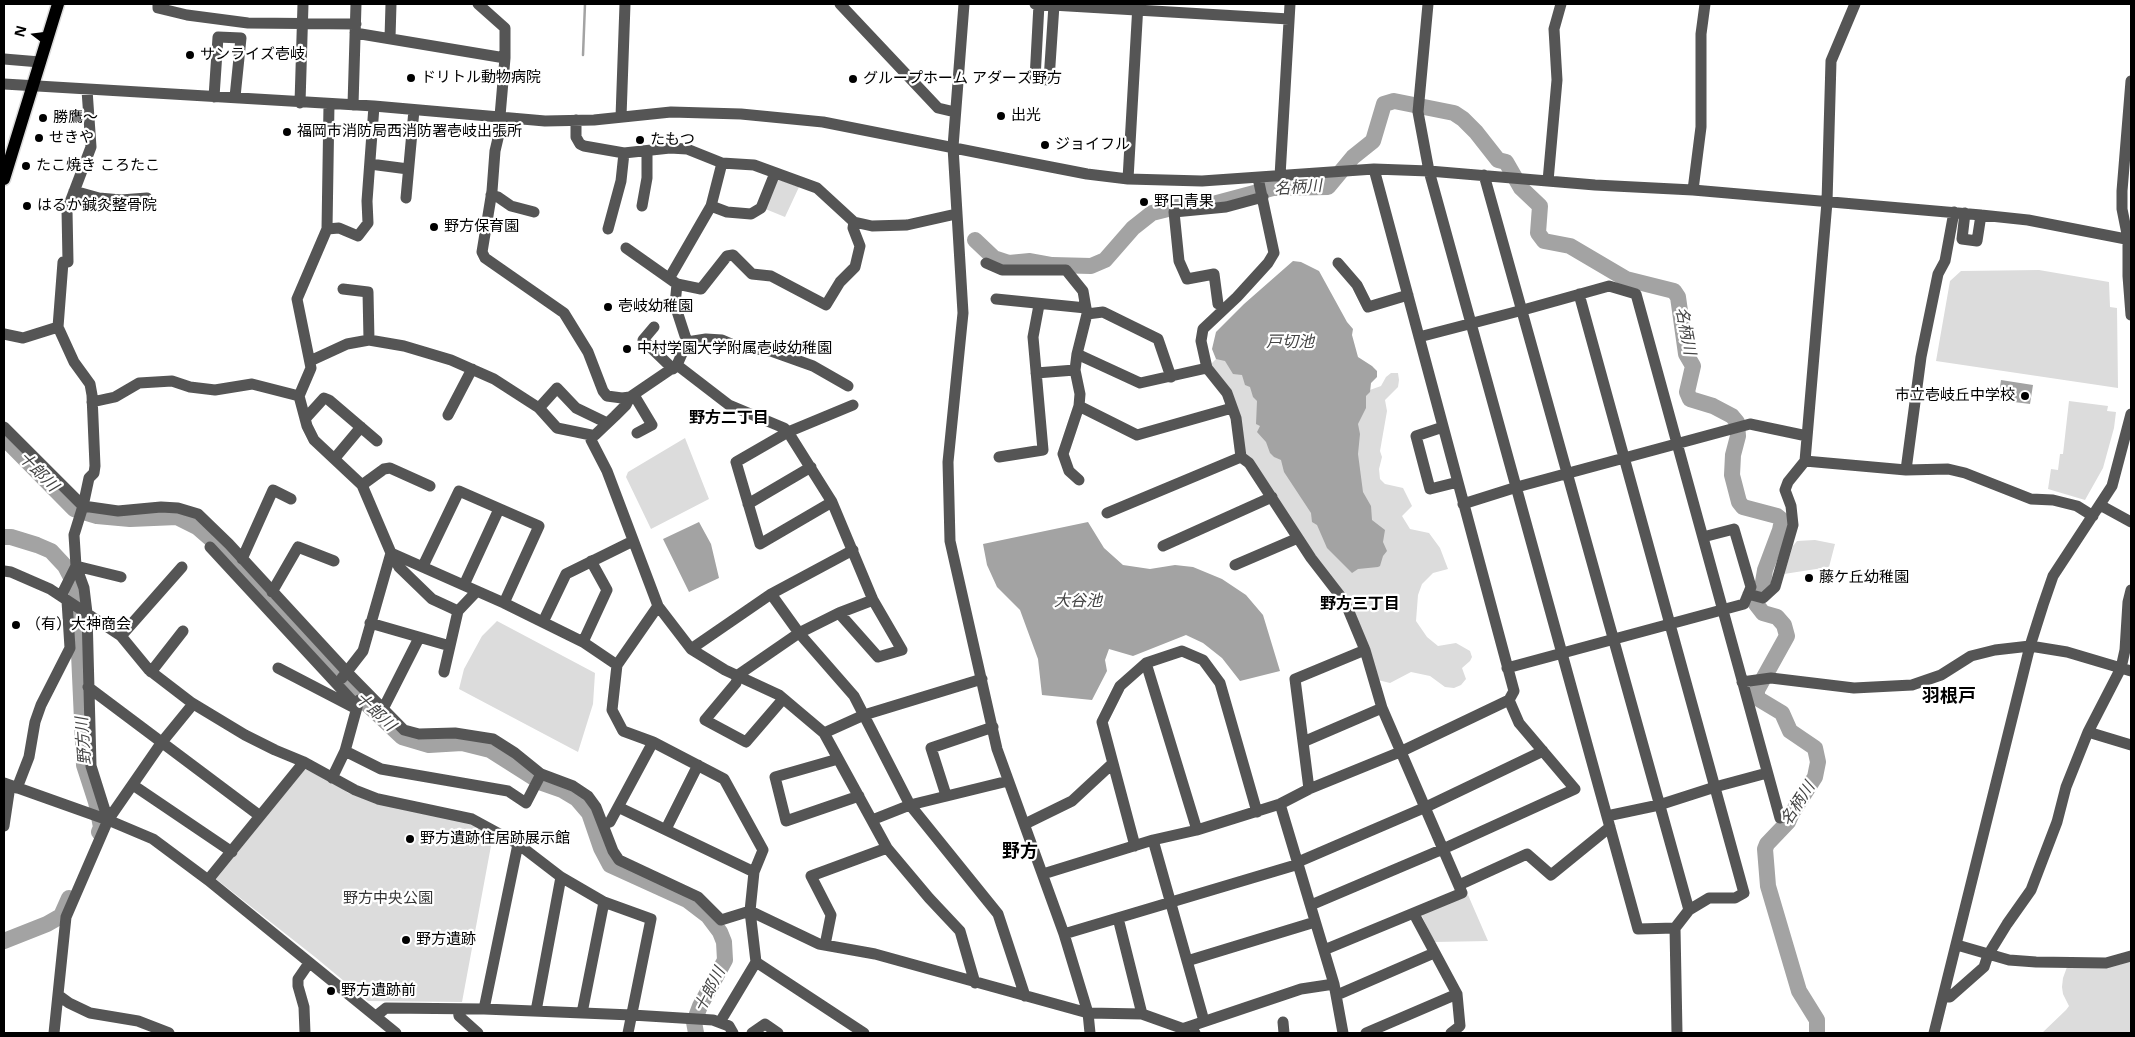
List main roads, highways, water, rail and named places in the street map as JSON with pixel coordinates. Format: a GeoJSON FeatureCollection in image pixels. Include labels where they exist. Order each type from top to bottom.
{"type":"FeatureCollection","features":[{"type":"Feature","properties":{"kind":"main road"},"geometry":{"type":"LineString","coordinates":[[4,180],[58,4]]}},
{"type":"Feature","properties":{"kind":"water","name":"戸切池"},"geometry":{"type":"Polygon","coordinates":[[[1293,261],[1301,262],[1319,271],[1347,322],[1353,329],[1352,335],[1358,357],[1377,371],[1377,377],[1371,383],[1370,392],[1366,396],[1366,408],[1358,424],[1360,434],[1358,454],[1363,492],[1371,506],[1372,520],[1385,530],[1383,542],[1387,551],[1378,567],[1358,569],[1352,573],[1327,548],[1317,525],[1312,522],[1311,513],[1284,472],[1281,460],[1270,453],[1266,442],[1257,432],[1260,426],[1256,424],[1257,401],[1253,397],[1250,387],[1245,385],[1242,375],[1233,374],[1225,361],[1216,359],[1212,349],[1216,332],[1244,304],[1293,261]]]}},
{"type":"Feature","properties":{"kind":"water"},"geometry":{"type":"Polygon","coordinates":[[[2001,380],[2033,385],[2030,404],[1998,400],[2001,380]]]}},
{"type":"Feature","properties":{"kind":"water"},"geometry":{"type":"Polygon","coordinates":[[[699,522],[711,544],[719,578],[689,592],[663,539],[699,522]]]}},
{"type":"Feature","properties":{"kind":"water","name":"大谷池"},"geometry":{"type":"Polygon","coordinates":[[[1088,522],[1104,548],[1123,565],[1150,569],[1175,565],[1193,567],[1222,579],[1246,595],[1263,615],[1280,671],[1240,681],[1222,658],[1203,643],[1186,635],[1133,656],[1109,649],[1105,660],[1107,671],[1092,700],[1042,695],[1038,659],[1020,610],[997,587],[987,565],[983,544],[1088,522]]]}},
{"type":"Feature","properties":{"kind":"waterway"},"geometry":{"type":"LineString","coordinates":[[583,55],[585,4]]}},
{"type":"Feature","properties":{"kind":"waterway","name":"名柄川"},"geometry":{"type":"LineString","coordinates":[[975,240],[994,258],[1009,263],[1030,261],[1052,265],[1091,266],[1105,260],[1133,228],[1152,213],[1176,207],[1213,204],[1273,188],[1328,187],[1353,157],[1373,141],[1384,104],[1394,101],[1454,113],[1463,119],[1498,160],[1506,162],[1521,188],[1540,206],[1538,233],[1544,241],[1570,246],[1626,279],[1674,291],[1678,297],[1686,354],[1693,366],[1687,392],[1690,399],[1713,406],[1732,416],[1737,422],[1738,436],[1733,455],[1732,475],[1739,502],[1743,507],[1777,516],[1782,520],[1756,604],[1763,613],[1777,617],[1784,625],[1787,636],[1757,690],[1757,698],[1782,713],[1790,731],[1815,748],[1818,762],[1815,777],[1788,822],[1767,844],[1765,849],[1768,886],[1799,991],[1817,1020],[1817,1033]]}},
{"type":"Feature","properties":{"kind":"waterway","name":"十郎川"},"geometry":{"type":"LineString","coordinates":[[4,438],[74,509],[97,516],[130,519],[177,517],[197,527],[227,553],[353,691],[402,737],[429,745],[462,743],[490,750],[542,783],[562,790],[577,799],[589,813],[601,848],[610,865],[687,900],[708,916],[720,932],[724,942],[725,960],[700,1006],[694,1022],[696,1033]]}},
{"type":"Feature","properties":{"kind":"waterway","name":"野方川"},"geometry":{"type":"LineString","coordinates":[[4,537],[11,537],[51,551],[65,566],[76,587],[84,765],[96,802],[101,827],[99,832]]}},
{"type":"Feature","properties":{"kind":"waterway","name":"野方川"},"geometry":{"type":"LineString","coordinates":[[4,941],[47,924],[61,916],[69,898]]}},
{"type":"Feature","properties":{"kind":"place","name":"サンライズ壱岐"},"geometry":{"type":"Point","coordinates":[190,55]}},
{"type":"Feature","properties":{"kind":"place","name":"ドリトル動物病院"},"geometry":{"type":"Point","coordinates":[411,78]}},
{"type":"Feature","properties":{"kind":"place","name":"グループホーム アダーズ野方"},"geometry":{"type":"Point","coordinates":[853,79]}},
{"type":"Feature","properties":{"kind":"place","name":"出光"},"geometry":{"type":"Point","coordinates":[1001,116]}},
{"type":"Feature","properties":{"kind":"place","name":"勝鷹～"},"geometry":{"type":"Point","coordinates":[43,118]}},
{"type":"Feature","properties":{"kind":"place","name":"福岡市消防局西消防署壱岐出張所"},"geometry":{"type":"Point","coordinates":[287,132]}},
{"type":"Feature","properties":{"kind":"place","name":"せきや"},"geometry":{"type":"Point","coordinates":[39,138]}},
{"type":"Feature","properties":{"kind":"place","name":"たもつ"},"geometry":{"type":"Point","coordinates":[640,140]}},
{"type":"Feature","properties":{"kind":"place","name":"ジョイフル"},"geometry":{"type":"Point","coordinates":[1045,145]}},
{"type":"Feature","properties":{"kind":"place","name":"たこ焼き ころたこ"},"geometry":{"type":"Point","coordinates":[26,166]}},
{"type":"Feature","properties":{"kind":"place","name":"野口青果"},"geometry":{"type":"Point","coordinates":[1144,202]}},
{"type":"Feature","properties":{"kind":"place","name":"はるか鍼灸整骨院"},"geometry":{"type":"Point","coordinates":[27,206]}},
{"type":"Feature","properties":{"kind":"place","name":"野方保育園"},"geometry":{"type":"Point","coordinates":[434,227]}},
{"type":"Feature","properties":{"kind":"place","name":"壱岐幼稚園"},"geometry":{"type":"Point","coordinates":[608,307]}},
{"type":"Feature","properties":{"kind":"place","name":"中村学園大学附属壱岐幼稚園"},"geometry":{"type":"Point","coordinates":[627,349]}},
{"type":"Feature","properties":{"kind":"place","name":"市立壱岐丘中学校"},"geometry":{"type":"Point","coordinates":[2025,396]}},
{"type":"Feature","properties":{"kind":"place","name":"藤ケ丘幼稚園"},"geometry":{"type":"Point","coordinates":[1809,578]}},
{"type":"Feature","properties":{"kind":"place","name":"（有）大神商会"},"geometry":{"type":"Point","coordinates":[16,625]}},
{"type":"Feature","properties":{"kind":"place","name":"野方遺跡住居跡展示館"},"geometry":{"type":"Point","coordinates":[410,839]}},
{"type":"Feature","properties":{"kind":"place","name":"野方遺跡"},"geometry":{"type":"Point","coordinates":[406,940]}},
{"type":"Feature","properties":{"kind":"place","name":"野方遺跡前"},"geometry":{"type":"Point","coordinates":[331,991]}},
{"type":"Feature","properties":{"kind":"district","name":"野方二丁目"},"geometry":{"type":"Point","coordinates":[729,418]}},
{"type":"Feature","properties":{"kind":"district","name":"野方三丁目"},"geometry":{"type":"Point","coordinates":[1360,604]}},
{"type":"Feature","properties":{"kind":"district","name":"羽根戸"},"geometry":{"type":"Point","coordinates":[1949,697]}},
{"type":"Feature","properties":{"kind":"district","name":"野方"},"geometry":{"type":"Point","coordinates":[1020,852]}},
{"type":"Feature","properties":{"kind":"park label","name":"野方中央公園"},"geometry":{"type":"Point","coordinates":[388,899]}}]}
